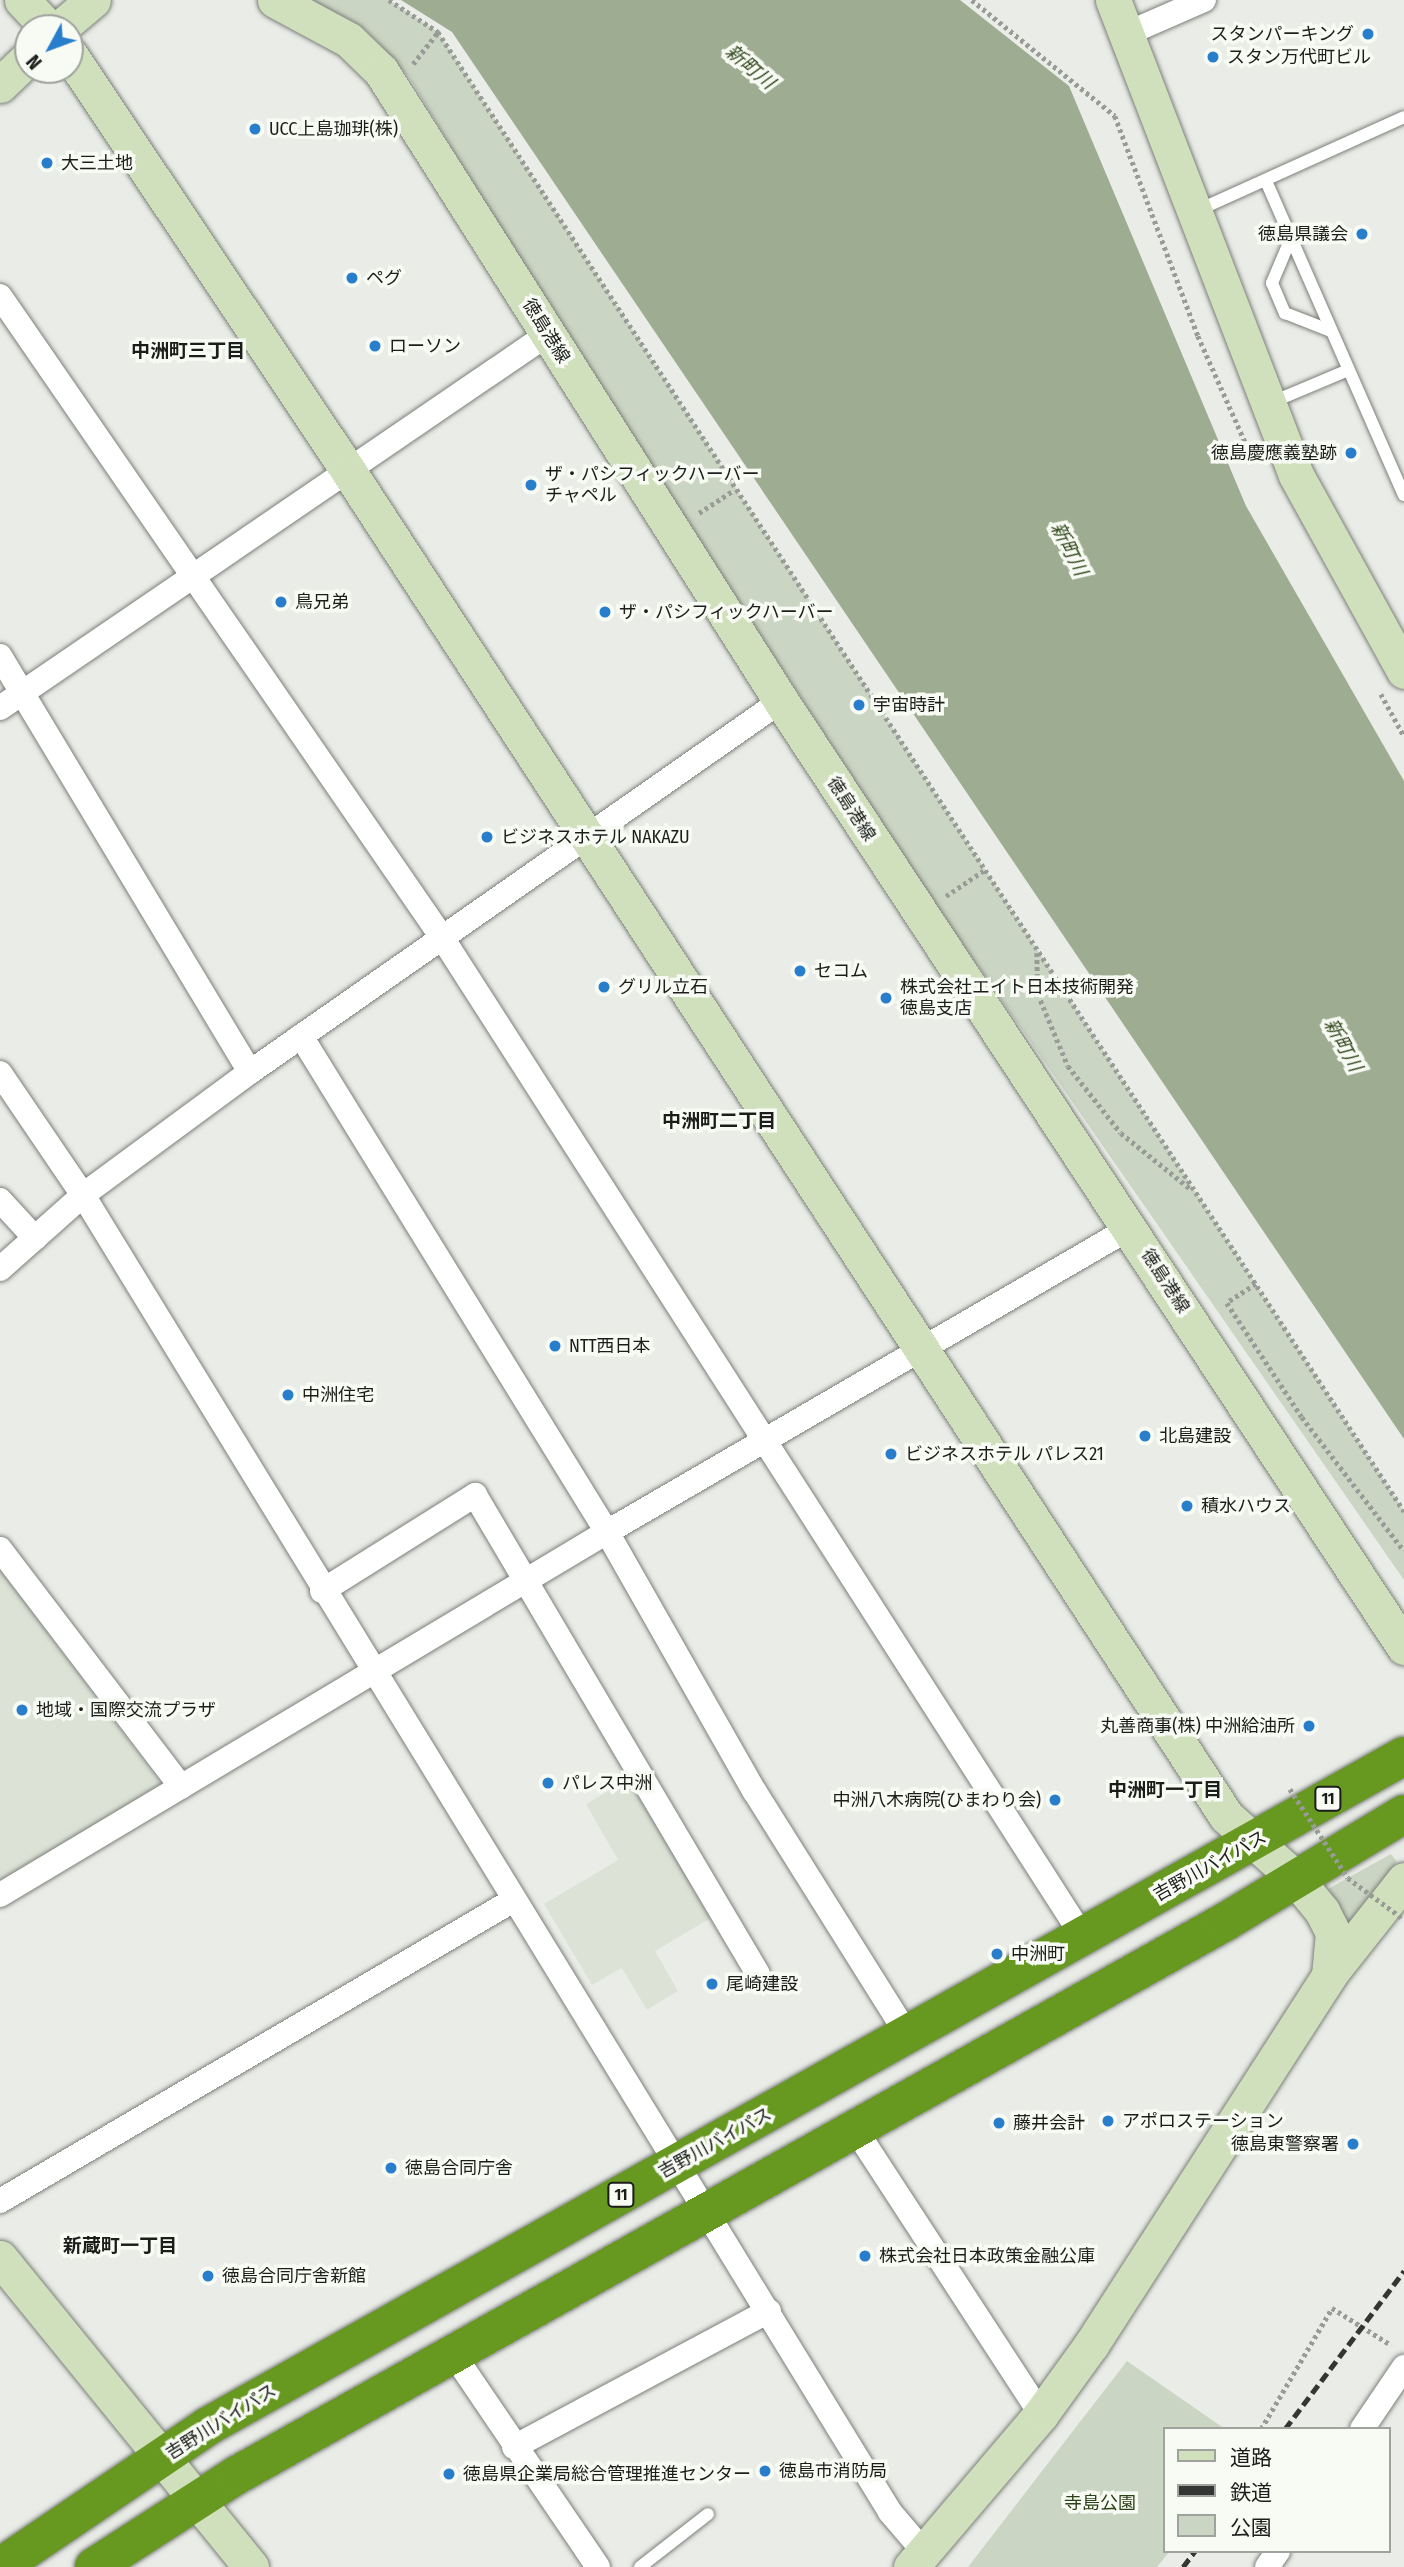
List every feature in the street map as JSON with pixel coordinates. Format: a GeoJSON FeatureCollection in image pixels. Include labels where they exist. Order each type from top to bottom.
{"type":"FeatureCollection","features":[{"type":"Feature","properties":{"kind":"highway","name":"吉野川バイパス"},"geometry":{"type":"LineString","coordinates":[[0,2567],[208,2426],[1404,1756]]}},
{"type":"Feature","properties":{"kind":"highway"},"geometry":{"type":"LineString","coordinates":[[94,2567],[197,2500],[1225,1922],[1404,1814]]}},
{"type":"Feature","properties":{"kind":"street"},"geometry":{"type":"LineString","coordinates":[[22,0],[35,14]]}},
{"type":"Feature","properties":{"kind":"street"},"geometry":{"type":"LineString","coordinates":[[76,14],[93,0]]}},
{"type":"Feature","properties":{"kind":"street","name":"徳島港線"},"geometry":{"type":"LineString","coordinates":[[275,0],[366,52],[781,701],[1404,1647]]}},
{"type":"Feature","properties":{"kind":"street"},"geometry":{"type":"LineString","coordinates":[[1113,0],[1296,475],[1404,671]]}},
{"type":"Feature","properties":{"kind":"street"},"geometry":{"type":"LineString","coordinates":[[1126,34],[1204,0]]}},
{"type":"Feature","properties":{"kind":"street"},"geometry":{"type":"LineString","coordinates":[[0,85],[14,72]]}},
{"type":"Feature","properties":{"kind":"street"},"geometry":{"type":"LineString","coordinates":[[84,76],[349,472],[1227,1816],[1252,1842],[1294,1878],[1322,1910],[1333,1933],[1329,1975]]}},
{"type":"Feature","properties":{"kind":"street"},"geometry":{"type":"LineString","coordinates":[[0,296],[192,580],[443,939],[1083,1937]]}},
{"type":"Feature","properties":{"kind":"street"},"geometry":{"type":"LineString","coordinates":[[0,708],[192,580],[548,334]]}},
{"type":"Feature","properties":{"kind":"street"},"geometry":{"type":"LineString","coordinates":[[0,656],[250,1072]]}},
{"type":"Feature","properties":{"kind":"street"},"geometry":{"type":"LineString","coordinates":[[0,1269],[83,1195],[250,1072],[781,701]]}},
{"type":"Feature","properties":{"kind":"street"},"geometry":{"type":"LineString","coordinates":[[302,1036],[607,1532],[755,1791],[907,2034]]}},
{"type":"Feature","properties":{"kind":"street"},"geometry":{"type":"LineString","coordinates":[[0,1073],[83,1195],[373,1674],[709,2211],[918,2560],[1041,2414],[1152,2255],[1329,1975],[1404,1880]]}},
{"type":"Feature","properties":{"kind":"street"},"geometry":{"type":"LineString","coordinates":[[0,1200],[35,1238]]}},
{"type":"Feature","properties":{"kind":"street"},"geometry":{"type":"LineString","coordinates":[[0,1895],[607,1532],[923,1351],[1130,1228]]}},
{"type":"Feature","properties":{"kind":"street"},"geometry":{"type":"LineString","coordinates":[[322,1591],[475,1495],[758,1974]]}},
{"type":"Feature","properties":{"kind":"street"},"geometry":{"type":"LineString","coordinates":[[0,1549],[181,1787]]}},
{"type":"Feature","properties":{"kind":"street"},"geometry":{"type":"LineString","coordinates":[[0,2201],[513,1900]]}},
{"type":"Feature","properties":{"kind":"street"},"geometry":{"type":"LineString","coordinates":[[855,2129],[1041,2414]]}},
{"type":"Feature","properties":{"kind":"street"},"geometry":{"type":"LineString","coordinates":[[0,2258],[251,2567]]}},
{"type":"Feature","properties":{"kind":"street"},"geometry":{"type":"LineString","coordinates":[[514,2447],[769,2311]]}},
{"type":"Feature","properties":{"kind":"street"},"geometry":{"type":"LineString","coordinates":[[454,2355],[598,2567]]}},
{"type":"Feature","properties":{"kind":"street"},"geometry":{"type":"LineString","coordinates":[[1363,2427],[1403,2369]]}},
{"type":"Feature","properties":{"kind":"lane"},"geometry":{"type":"LineString","coordinates":[[1205,207],[1266,181],[1284,168],[1404,117]]}},
{"type":"Feature","properties":{"kind":"lane"},"geometry":{"type":"LineString","coordinates":[[1266,181],[1404,495]]}},
{"type":"Feature","properties":{"kind":"lane"},"geometry":{"type":"LineString","coordinates":[[1291,238],[1272,283],[1285,313],[1331,331]]}},
{"type":"Feature","properties":{"kind":"lane"},"geometry":{"type":"LineString","coordinates":[[1267,404],[1348,370]]}},
{"type":"Feature","properties":{"kind":"lane"},"geometry":{"type":"LineString","coordinates":[[639,2567],[708,2514]]}},
{"type":"Feature","properties":{"kind":"path"},"geometry":{"type":"LineString","coordinates":[[388,0],[438,32],[734,491],[1404,1511]]}},
{"type":"Feature","properties":{"kind":"path"},"geometry":{"type":"LineString","coordinates":[[972,0],[1115,116],[1198,336]]}},
{"type":"Feature","properties":{"kind":"path"},"geometry":{"type":"LineString","coordinates":[[413,64],[438,32]]}},
{"type":"Feature","properties":{"kind":"path"},"geometry":{"type":"LineString","coordinates":[[695,515],[734,491]]}},
{"type":"Feature","properties":{"kind":"path"},"geometry":{"type":"LineString","coordinates":[[943,899],[983,871]]}},
{"type":"Feature","properties":{"kind":"path"},"geometry":{"type":"LineString","coordinates":[[1037,953],[1038,994],[1068,1066],[1121,1133],[1195,1193]]}},
{"type":"Feature","properties":{"kind":"path"},"geometry":{"type":"LineString","coordinates":[[1256,1284],[1227,1303],[1302,1417],[1404,1551]]}},
{"type":"Feature","properties":{"kind":"path"},"geometry":{"type":"LineString","coordinates":[[1290,1789],[1348,1878],[1402,1918]]}},
{"type":"Feature","properties":{"kind":"path"},"geometry":{"type":"LineString","coordinates":[[1262,2427],[1332,2308],[1394,2347],[1403,2369]]}},
{"type":"Feature","properties":{"kind":"shaded area"},"geometry":{"type":"Polygon","coordinates":[[[0,1570],[164,1788],[0,1888],[0,1570]]]}},
{"type":"Feature","properties":{"kind":"shaded area"},"geometry":{"type":"Polygon","coordinates":[[[634,1776],[716,1915],[655,1951],[678,1991],[647,2010],[622,1968],[592,1985],[544,1904],[618,1860],[586,1804],[634,1776]]]}},
{"type":"Feature","properties":{"kind":"green space"},"geometry":{"type":"Polygon","coordinates":[[[310,0],[389,0],[438,32],[1404,1511],[1404,1580],[935,904],[563,331],[409,77],[365,30],[310,0]]]}},
{"type":"Feature","properties":{"kind":"green space"},"geometry":{"type":"Polygon","coordinates":[[[1391,1854],[1397,1862],[1351,1926],[1328,1889],[1391,1854]]]}},
{"type":"Feature","properties":{"kind":"green space","name":"寺島公園"},"geometry":{"type":"Polygon","coordinates":[[[1127,2361],[1222,2427],[1162,2427],[1162,2553],[1168,2553],[1157,2567],[968,2567],[1127,2361]]]}},
{"type":"Feature","properties":{"kind":"water","name":"新町川"},"geometry":{"type":"Polygon","coordinates":[[[401,0],[960,0],[1069,86],[1246,506],[1404,781],[1404,1439],[452,32],[401,0]]]}},
{"type":"Feature","properties":{"kind":"railway"},"geometry":{"type":"LineString","coordinates":[[1287,2427],[1404,2271]]}},
{"type":"Feature","properties":{"kind":"railway"},"geometry":{"type":"LineString","coordinates":[[1183,2567],[1194,2553]]}},
{"type":"Feature","properties":{"kind":"place","name":"スタンパーキング"},"geometry":{"type":"Point","coordinates":[1368,34]}},
{"type":"Feature","properties":{"kind":"place","name":"スタン万代町ビル"},"geometry":{"type":"Point","coordinates":[1213,57]}},
{"type":"Feature","properties":{"kind":"place","name":"UCC上島珈琲(株)"},"geometry":{"type":"Point","coordinates":[255,129]}},
{"type":"Feature","properties":{"kind":"place","name":"大三土地"},"geometry":{"type":"Point","coordinates":[47,163]}},
{"type":"Feature","properties":{"kind":"place","name":"徳島県議会"},"geometry":{"type":"Point","coordinates":[1362,234]}},
{"type":"Feature","properties":{"kind":"place","name":"ペグ"},"geometry":{"type":"Point","coordinates":[352,278]}},
{"type":"Feature","properties":{"kind":"place","name":"ローソン"},"geometry":{"type":"Point","coordinates":[375,346]}},
{"type":"Feature","properties":{"kind":"place","name":"徳島慶應義塾跡"},"geometry":{"type":"Point","coordinates":[1351,453]}},
{"type":"Feature","properties":{"kind":"place","name":"ザ・パシフィックハーバー チャペル"},"geometry":{"type":"Point","coordinates":[531,485]}},
{"type":"Feature","properties":{"kind":"place","name":"鳥兄弟"},"geometry":{"type":"Point","coordinates":[281,602]}},
{"type":"Feature","properties":{"kind":"place","name":"ザ・パシフィックハーバー"},"geometry":{"type":"Point","coordinates":[605,612]}},
{"type":"Feature","properties":{"kind":"place","name":"宇宙時計"},"geometry":{"type":"Point","coordinates":[859,705]}},
{"type":"Feature","properties":{"kind":"place","name":"ビジネスホテル NAKAZU"},"geometry":{"type":"Point","coordinates":[487,837]}},
{"type":"Feature","properties":{"kind":"place","name":"セコム"},"geometry":{"type":"Point","coordinates":[800,971]}},
{"type":"Feature","properties":{"kind":"place","name":"グリル立石"},"geometry":{"type":"Point","coordinates":[604,987]}},
{"type":"Feature","properties":{"kind":"place","name":"株式会社エイト日本技術開発 徳島支店"},"geometry":{"type":"Point","coordinates":[886,998]}},
{"type":"Feature","properties":{"kind":"place","name":"NTT西日本"},"geometry":{"type":"Point","coordinates":[555,1346]}},
{"type":"Feature","properties":{"kind":"place","name":"中洲住宅"},"geometry":{"type":"Point","coordinates":[288,1395]}},
{"type":"Feature","properties":{"kind":"place","name":"北島建設"},"geometry":{"type":"Point","coordinates":[1145,1436]}},
{"type":"Feature","properties":{"kind":"place","name":"ビジネスホテル パレス21"},"geometry":{"type":"Point","coordinates":[891,1454]}},
{"type":"Feature","properties":{"kind":"place","name":"積水ハウス"},"geometry":{"type":"Point","coordinates":[1187,1506]}},
{"type":"Feature","properties":{"kind":"place","name":"地域・国際交流プラザ"},"geometry":{"type":"Point","coordinates":[22,1710]}},
{"type":"Feature","properties":{"kind":"place","name":"丸善商事(株) 中洲給油所"},"geometry":{"type":"Point","coordinates":[1309,1726]}},
{"type":"Feature","properties":{"kind":"place","name":"パレス中洲"},"geometry":{"type":"Point","coordinates":[548,1783]}},
{"type":"Feature","properties":{"kind":"place","name":"中洲八木病院(ひまわり会)"},"geometry":{"type":"Point","coordinates":[1055,1800]}},
{"type":"Feature","properties":{"kind":"place","name":"中洲町"},"geometry":{"type":"Point","coordinates":[997,1954]}},
{"type":"Feature","properties":{"kind":"place","name":"尾崎建設"},"geometry":{"type":"Point","coordinates":[712,1984]}},
{"type":"Feature","properties":{"kind":"place","name":"アポロステーション"},"geometry":{"type":"Point","coordinates":[1108,2121]}},
{"type":"Feature","properties":{"kind":"place","name":"藤井会計"},"geometry":{"type":"Point","coordinates":[999,2123]}},
{"type":"Feature","properties":{"kind":"place","name":"徳島東警察署"},"geometry":{"type":"Point","coordinates":[1353,2144]}},
{"type":"Feature","properties":{"kind":"place","name":"徳島合同庁舎"},"geometry":{"type":"Point","coordinates":[391,2168]}},
{"type":"Feature","properties":{"kind":"place","name":"株式会社日本政策金融公庫"},"geometry":{"type":"Point","coordinates":[865,2256]}},
{"type":"Feature","properties":{"kind":"place","name":"徳島合同庁舎新館"},"geometry":{"type":"Point","coordinates":[208,2276]}},
{"type":"Feature","properties":{"kind":"place","name":"徳島市消防局"},"geometry":{"type":"Point","coordinates":[765,2471]}},
{"type":"Feature","properties":{"kind":"place","name":"徳島県企業局総合管理推進センター"},"geometry":{"type":"Point","coordinates":[449,2474]}},
{"type":"Feature","properties":{"kind":"district","name":"中洲町三丁目"},"geometry":{"type":"Point","coordinates":[188,351]}},
{"type":"Feature","properties":{"kind":"district","name":"中洲町二丁目"},"geometry":{"type":"Point","coordinates":[719,1121]}},
{"type":"Feature","properties":{"kind":"district","name":"中洲町一丁目"},"geometry":{"type":"Point","coordinates":[1165,1790]}},
{"type":"Feature","properties":{"kind":"district","name":"新蔵町一丁目"},"geometry":{"type":"Point","coordinates":[120,2246]}}]}
